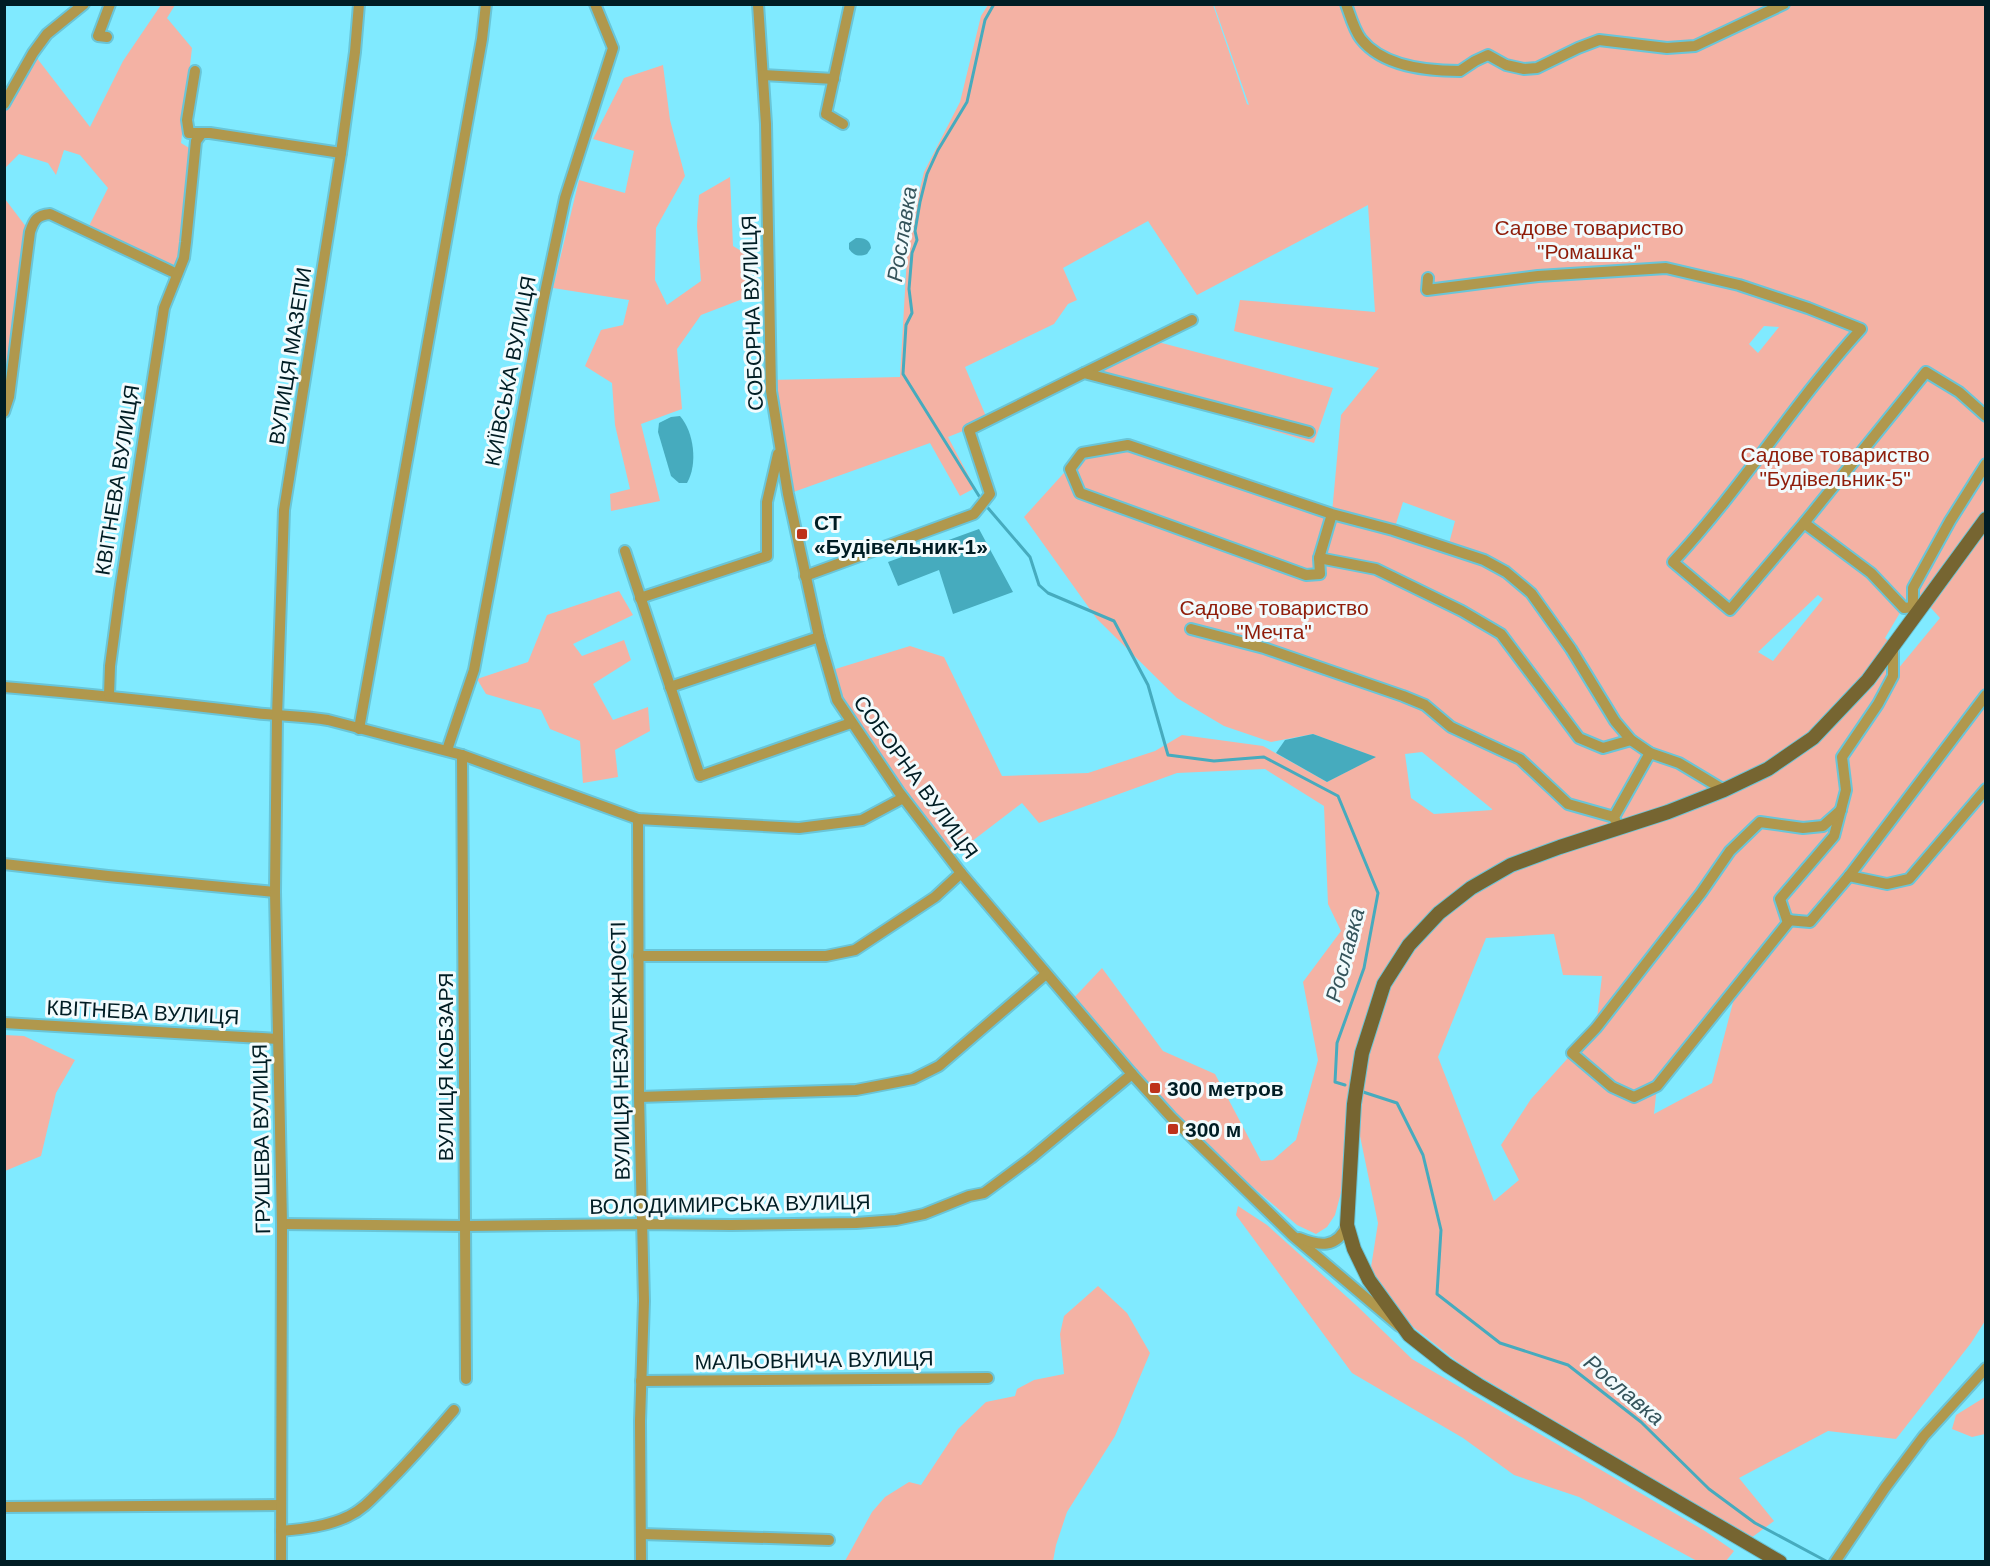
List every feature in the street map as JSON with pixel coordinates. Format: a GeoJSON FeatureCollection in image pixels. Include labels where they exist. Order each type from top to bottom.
{"type":"FeatureCollection","features":[{"type":"Feature","properties":{"kind":"main road"},"geometry":{"type":"LineString","coordinates":[[1780,1562],[1478,1385],[1447,1365],[1409,1335],[1369,1280],[1354,1249],[1347,1225],[1354,1104],[1362,1053],[1384,984],[1408,945],[1439,913],[1471,888],[1511,865],[1617,823],[1668,812],[1724,790],[1768,769],[1813,738],[1868,680],[1915,610],[1986,519]]}},
{"type":"Feature","properties":{"kind":"street"},"geometry":{"type":"LineString","coordinates":[[4,104],[33,53],[47,34],[84,4]]}},
{"type":"Feature","properties":{"kind":"street"},"geometry":{"type":"LineString","coordinates":[[107,37],[98,36],[110,4]]}},
{"type":"Feature","properties":{"kind":"street","name":"ВУЛИЦЯ МАЗЕПИ"},"geometry":{"type":"LineString","coordinates":[[277,716],[284,510],[341,153],[359,4]]}},
{"type":"Feature","properties":{"kind":"street"},"geometry":{"type":"LineString","coordinates":[[359,729],[482,39],[486,4]]}},
{"type":"Feature","properties":{"kind":"street","name":"КИЇВСЬКА ВУЛИЦЯ"},"geometry":{"type":"LineString","coordinates":[[447,750],[474,670],[543,302],[565,198],[613,48],[595,4]]}},
{"type":"Feature","properties":{"kind":"street","name":"СОБОРНА ВУЛИЦЯ"},"geometry":{"type":"LineString","coordinates":[[758,4],[766,124],[771,392],[779,448],[805,576],[837,700],[903,798],[961,873],[1132,1074],[1171,1117],[1293,1236],[1409,1335]]}},
{"type":"Feature","properties":{"kind":"street"},"geometry":{"type":"LineString","coordinates":[[843,124],[826,114],[850,4]]}},
{"type":"Feature","properties":{"kind":"street"},"geometry":{"type":"LineString","coordinates":[[1346,4],[1360,38],[1378,55],[1410,66],[1460,71],[1488,55],[1506,64],[1524,69],[1538,68],[1599,40],[1667,48],[1695,46],[1784,4]]}},
{"type":"Feature","properties":{"kind":"street"},"geometry":{"type":"LineString","coordinates":[[195,71],[187,120],[189,133],[210,132],[341,153]]}},
{"type":"Feature","properties":{"kind":"street"},"geometry":{"type":"LineString","coordinates":[[763,75],[834,79]]}},
{"type":"Feature","properties":{"kind":"street","name":"КВІТНЕВА ВУЛИЦЯ"},"geometry":{"type":"LineString","coordinates":[[109,695],[118,602],[164,308],[184,258],[194,151],[196,141],[202,133]]}},
{"type":"Feature","properties":{"kind":"street"},"geometry":{"type":"LineString","coordinates":[[4,412],[9,397],[30,232],[35,220],[41,215],[50,214],[177,274]]}},
{"type":"Feature","properties":{"kind":"street"},"geometry":{"type":"LineString","coordinates":[[1428,278],[1427,290],[1538,276],[1666,268],[1739,285],[1861,329],[1780,428],[1706,526],[1673,562],[1730,610],[1804,523],[1926,372],[1959,393],[1986,416]]}},
{"type":"Feature","properties":{"kind":"street"},"geometry":{"type":"LineString","coordinates":[[805,576],[974,514],[990,494],[969,430],[1192,320]]}},
{"type":"Feature","properties":{"kind":"street"},"geometry":{"type":"LineString","coordinates":[[1084,373],[1309,432]]}},
{"type":"Feature","properties":{"kind":"street"},"geometry":{"type":"LineString","coordinates":[[1332,514],[1319,558],[1320,574],[1306,575],[1080,494],[1070,470],[1082,453],[1128,445],[1332,514],[1448,547],[1484,560],[1506,572],[1531,593],[1570,649],[1615,721],[1631,740],[1650,753],[1679,763],[1724,790]]}},
{"type":"Feature","properties":{"kind":"street"},"geometry":{"type":"LineString","coordinates":[[640,598],[767,556],[767,502],[779,448]]}},
{"type":"Feature","properties":{"kind":"street"},"geometry":{"type":"LineString","coordinates":[[1804,523],[1871,573],[1904,608],[1915,610],[1912,588],[1986,464]]}},
{"type":"Feature","properties":{"kind":"street"},"geometry":{"type":"LineString","coordinates":[[625,551],[700,776],[851,723]]}},
{"type":"Feature","properties":{"kind":"street"},"geometry":{"type":"LineString","coordinates":[[1319,558],[1376,569],[1462,611],[1501,634],[1579,738],[1603,748],[1631,740]]}},
{"type":"Feature","properties":{"kind":"street"},"geometry":{"type":"LineString","coordinates":[[1191,629],[1264,648],[1425,705],[1450,727],[1520,759],[1568,804],[1617,823],[1650,753]]}},
{"type":"Feature","properties":{"kind":"street"},"geometry":{"type":"LineString","coordinates":[[670,687],[819,637]]}},
{"type":"Feature","properties":{"kind":"street"},"geometry":{"type":"LineString","coordinates":[[1893,645],[1893,676],[1878,705],[1842,757],[1846,790],[1834,836],[1780,899],[1788,920],[1810,922],[1849,876],[1986,695]]}},
{"type":"Feature","properties":{"kind":"street"},"geometry":{"type":"LineString","coordinates":[[4,687],[109,695],[277,716],[312,717],[447,750],[638,819],[799,828],[862,820],[903,798]]}},
{"type":"Feature","properties":{"kind":"street","name":"ГРУШЕВА ВУЛИЦЯ"},"geometry":{"type":"LineString","coordinates":[[277,716],[275,892],[282,1224],[281,1562]]}},
{"type":"Feature","properties":{"kind":"street","name":"ВУЛИЦЯ КОБЗАРЯ"},"geometry":{"type":"LineString","coordinates":[[462,755],[466,1379]]}},
{"type":"Feature","properties":{"kind":"street"},"geometry":{"type":"LineString","coordinates":[[1849,876],[1887,884],[1909,879],[1986,789]]}},
{"type":"Feature","properties":{"kind":"street"},"geometry":{"type":"LineString","coordinates":[[1790,920],[1657,1086],[1634,1097],[1612,1087],[1572,1053],[1596,1028],[1701,894],[1730,850],[1760,822],[1803,828],[1822,826],[1841,810]]}},
{"type":"Feature","properties":{"kind":"street","name":"ВУЛИЦЯ НЕЗАЛЕЖНОСТІ"},"geometry":{"type":"LineString","coordinates":[[638,819],[639,1097],[644,1301],[641,1381],[641,1562]]}},
{"type":"Feature","properties":{"kind":"street"},"geometry":{"type":"LineString","coordinates":[[4,864],[275,892]]}},
{"type":"Feature","properties":{"kind":"street"},"geometry":{"type":"LineString","coordinates":[[638,956],[826,956],[855,950],[935,897],[961,873]]}},
{"type":"Feature","properties":{"kind":"street"},"geometry":{"type":"LineString","coordinates":[[639,1097],[856,1090],[913,1079],[939,1066],[1046,974]]}},
{"type":"Feature","properties":{"kind":"street","name":"КВІТНЕВА ВУЛИЦЯ"},"geometry":{"type":"LineString","coordinates":[[4,1023],[279,1039]]}},
{"type":"Feature","properties":{"kind":"street","name":"ВОЛОДИМИРСЬКА ВУЛИЦЯ"},"geometry":{"type":"LineString","coordinates":[[282,1224],[731,1225],[896,1221],[924,1214],[969,1196],[984,1193],[1031,1158],[1132,1074]]}},
{"type":"Feature","properties":{"kind":"street"},"geometry":{"type":"LineString","coordinates":[[1293,1236],[1312,1243],[1331,1243],[1343,1234],[1347,1225]]}},
{"type":"Feature","properties":{"kind":"street"},"geometry":{"type":"LineString","coordinates":[[1835,1562],[1885,1488],[1924,1436],[1986,1368]]}},
{"type":"Feature","properties":{"kind":"street","name":"МАЛЬОВНИЧА ВУЛИЦЯ"},"geometry":{"type":"LineString","coordinates":[[641,1381],[988,1378]]}},
{"type":"Feature","properties":{"kind":"street"},"geometry":{"type":"LineString","coordinates":[[281,1531],[303,1529],[332,1522],[349,1516],[363,1507],[393,1478],[454,1410]]}},
{"type":"Feature","properties":{"kind":"street"},"geometry":{"type":"LineString","coordinates":[[4,1507],[281,1505]]}},
{"type":"Feature","properties":{"kind":"street"},"geometry":{"type":"LineString","coordinates":[[642,1534],[829,1540]]}},
{"type":"Feature","properties":{"kind":"green space"},"geometry":{"type":"Polygon","coordinates":[[[161,5],[175,5],[167,18],[192,48],[181,143],[194,151],[177,274],[86,232],[108,188],[80,155],[64,150],[56,175],[48,163],[19,154],[5,168],[5,104],[33,53],[90,127],[123,61],[161,5]]]}},
{"type":"Feature","properties":{"kind":"green space"},"geometry":{"type":"Polygon","coordinates":[[[988,5],[1213,5],[1249,105],[1214,5],[1985,5],[1985,1321],[1971,1343],[1896,1439],[1828,1431],[1739,1478],[1774,1521],[1751,1538],[1464,1367],[1389,1308],[1369,1280],[1378,1223],[1354,1107],[1350,1159],[1335,1215],[1327,1227],[1316,1234],[1297,1225],[1171,1117],[1070,1002],[1102,968],[1163,1051],[1215,1074],[1261,1161],[1273,1160],[1296,1140],[1318,1060],[1303,982],[1341,931],[1328,904],[1324,806],[1265,769],[1177,773],[1039,823],[1022,803],[950,858],[851,723],[829,671],[910,646],[944,657],[1002,776],[1088,773],[1155,751],[1182,735],[1263,746],[1327,782],[1375,757],[1313,734],[1271,742],[1224,726],[1177,698],[1097,619],[1024,517],[1082,453],[1128,445],[1332,513],[1341,415],[1379,368],[1234,331],[1240,300],[1375,312],[1368,205],[1197,295],[1148,221],[1063,268],[1077,300],[1068,304],[1054,324],[965,367],[988,421],[948,437],[975,488],[960,496],[930,443],[788,494],[770,380],[900,377],[908,239],[924,172],[960,102],[981,16],[988,5]],[[1764,326],[1749,344],[1758,353],[1779,327],[1764,326]],[[1403,502],[1394,530],[1448,547],[1455,521],[1403,502]],[[1914,589],[1885,638],[1893,645],[1893,675],[1940,618],[1914,589]],[[1818,595],[1758,652],[1773,661],[1823,599],[1818,595]],[[1422,752],[1405,754],[1411,798],[1434,814],[1492,810],[1422,752]],[[1554,934],[1486,938],[1438,1057],[1494,1201],[1519,1180],[1501,1145],[1531,1099],[1596,1027],[1602,976],[1563,975],[1554,934]],[[1737,987],[1657,1086],[1654,1114],[1712,1083],[1737,987]]]}},
{"type":"Feature","properties":{"kind":"green space"},"geometry":{"type":"Polygon","coordinates":[[[663,65],[670,120],[685,176],[656,228],[655,280],[667,305],[701,281],[697,226],[699,195],[730,177],[733,246],[748,255],[753,295],[701,315],[677,349],[682,409],[641,424],[660,501],[611,511],[610,494],[630,489],[615,425],[612,383],[585,366],[601,330],[623,325],[629,300],[553,288],[579,180],[625,193],[634,151],[593,139],[624,78],[663,65]]]}},
{"type":"Feature","properties":{"kind":"green space"},"geometry":{"type":"Polygon","coordinates":[[[5,199],[30,232],[5,412],[5,199]]]}},
{"type":"Feature","properties":{"kind":"green space"},"geometry":{"type":"Polygon","coordinates":[[[1158,342],[1333,388],[1314,443],[1084,374],[1158,342]]]}},
{"type":"Feature","properties":{"kind":"green space"},"geometry":{"type":"Polygon","coordinates":[[[619,591],[633,615],[573,644],[582,656],[624,640],[631,660],[593,684],[613,720],[648,707],[650,731],[615,750],[618,777],[583,783],[580,741],[550,729],[541,710],[486,694],[477,679],[528,662],[547,615],[619,591]]]}},
{"type":"Feature","properties":{"kind":"green space"},"geometry":{"type":"Polygon","coordinates":[[[5,1035],[24,1036],[75,1060],[56,1093],[41,1156],[5,1171],[5,1035]]]}},
{"type":"Feature","properties":{"kind":"green space"},"geometry":{"type":"Polygon","coordinates":[[[1238,1206],[1267,1225],[1412,1359],[1705,1531],[1734,1551],[1726,1561],[1697,1561],[1579,1497],[1514,1475],[1463,1438],[1352,1373],[1236,1215],[1238,1206]]]}},
{"type":"Feature","properties":{"kind":"green space"},"geometry":{"type":"Polygon","coordinates":[[[1098,1286],[1127,1313],[1150,1353],[1115,1436],[1067,1512],[1053,1561],[845,1561],[872,1512],[885,1497],[909,1482],[921,1485],[958,1429],[986,1402],[1015,1396],[1017,1389],[1034,1380],[1064,1374],[1060,1334],[1064,1316],[1098,1286]]]}},
{"type":"Feature","properties":{"kind":"green space"},"geometry":{"type":"Polygon","coordinates":[[[1985,1397],[1985,1434],[1972,1437],[1952,1429],[1956,1415],[1985,1397]]]}},
{"type":"Feature","properties":{"kind":"water"},"geometry":{"type":"Polygon","coordinates":[[[856,238],[868,241],[871,248],[867,254],[857,255],[849,249],[849,243],[856,238]]]}},
{"type":"Feature","properties":{"kind":"water"},"geometry":{"type":"Polygon","coordinates":[[[680,416],[689,431],[693,448],[693,467],[687,483],[679,483],[671,476],[658,432],[659,423],[671,417],[680,416]]]}},
{"type":"Feature","properties":{"kind":"water"},"geometry":{"type":"Polygon","coordinates":[[[979,529],[1013,592],[953,614],[939,570],[898,586],[888,562],[979,529]]]}},
{"type":"Feature","properties":{"kind":"water"},"geometry":{"type":"Polygon","coordinates":[[[1313,734],[1376,757],[1327,782],[1276,753],[1285,740],[1313,734]]]}},
{"type":"Feature","properties":{"kind":"waterway","name":"Рославка"},"geometry":{"type":"LineString","coordinates":[[979,496],[903,374],[906,325],[912,313],[909,289],[920,202],[927,174],[938,150],[967,102],[985,20],[994,4]]}},
{"type":"Feature","properties":{"kind":"waterway","name":"Рославка"},"geometry":{"type":"LineString","coordinates":[[988,508],[1030,557],[1039,585],[1048,593],[1114,621],[1148,685],[1168,755],[1214,761],[1264,757],[1338,796],[1378,893],[1364,968],[1337,1043],[1335,1082],[1345,1085]]}},
{"type":"Feature","properties":{"kind":"waterway","name":"Рославка"},"geometry":{"type":"LineString","coordinates":[[1360,1091],[1397,1103],[1423,1155],[1441,1230],[1437,1294],[1500,1343],[1568,1365],[1641,1422],[1709,1489],[1755,1523],[1826,1561]]}},
{"type":"Feature","properties":{"kind":"place","name":"СТ «Будівельник-1»"},"geometry":{"type":"Point","coordinates":[802,534]}},
{"type":"Feature","properties":{"kind":"place","name":"300 метров"},"geometry":{"type":"Point","coordinates":[1155,1088]}},
{"type":"Feature","properties":{"kind":"place","name":"300 м"},"geometry":{"type":"Point","coordinates":[1173,1129]}},
{"type":"Feature","properties":{"kind":"park label","name":"Садове товариство \"Ромашка\""},"geometry":{"type":"Point","coordinates":[1589,239]}},
{"type":"Feature","properties":{"kind":"park label","name":"Садове товариство \"Будівельник-5\""},"geometry":{"type":"Point","coordinates":[1835,466]}},
{"type":"Feature","properties":{"kind":"park label","name":"Садове товариство \"Мечта\""},"geometry":{"type":"Point","coordinates":[1274,619]}}]}
